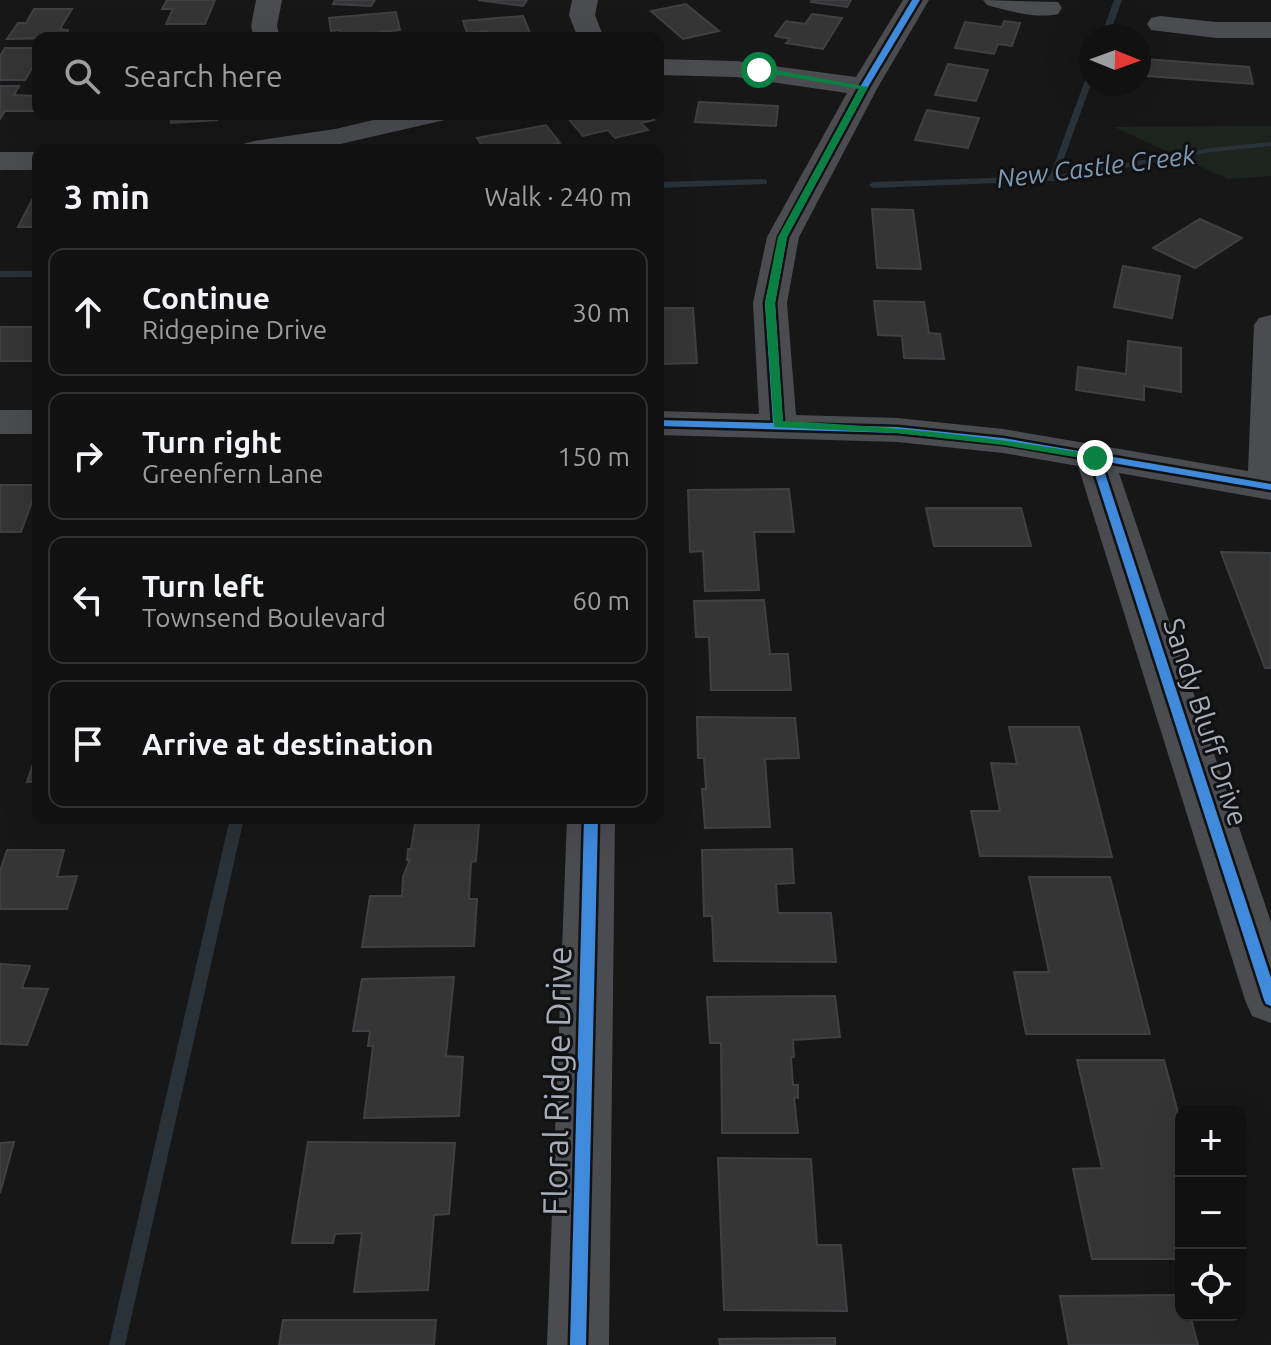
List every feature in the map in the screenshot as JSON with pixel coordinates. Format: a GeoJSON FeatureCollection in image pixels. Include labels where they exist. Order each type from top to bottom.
{"type":"FeatureCollection","features":[{"type":"Feature","properties":{"kind":"street"},"geometry":{"type":"LineString","coordinates":[[266,32],[269,0]]}},
{"type":"Feature","properties":{"kind":"street"},"geometry":{"type":"LineString","coordinates":[[585,0],[582,15],[589,32]]}},
{"type":"Feature","properties":{"kind":"street"},"geometry":{"type":"LineString","coordinates":[[778,424],[770,303],[783,237],[864,87],[916,0]]}},
{"type":"Feature","properties":{"kind":"street"},"geometry":{"type":"LineString","coordinates":[[996,0],[1049,8]]}},
{"type":"Feature","properties":{"kind":"street"},"geometry":{"type":"LineString","coordinates":[[1160,24],[1216,30],[1271,30]]}},
{"type":"Feature","properties":{"kind":"street"},"geometry":{"type":"LineString","coordinates":[[664,67],[721,66],[864,87]]}},
{"type":"Feature","properties":{"kind":"street"},"geometry":{"type":"LineString","coordinates":[[322,120],[335,138]]}},
{"type":"Feature","properties":{"kind":"street"},"geometry":{"type":"LineString","coordinates":[[294,144],[410,120]]}},
{"type":"Feature","properties":{"kind":"street"},"geometry":{"type":"LineString","coordinates":[[0,161],[32,161]]}},
{"type":"Feature","properties":{"kind":"street"},"geometry":{"type":"LineString","coordinates":[[664,423],[778,424],[912,431],[1003,441],[1269,487],[1271,325]]}},
{"type":"Feature","properties":{"kind":"street"},"geometry":{"type":"LineString","coordinates":[[0,422],[32,422]]}},
{"type":"Feature","properties":{"kind":"street","name":"Sandy Bluff Drive"},"geometry":{"type":"LineString","coordinates":[[1095,458],[1271,1000]]}},
{"type":"Feature","properties":{"kind":"street","name":"Floral Ridge Drive"},"geometry":{"type":"LineString","coordinates":[[578,1345],[591,824]]}},
{"type":"Feature","properties":{"kind":"shaded area"},"geometry":{"type":"Polygon","coordinates":[[[1271,126],[1271,176],[1228,179],[1114,127],[1271,126]]]}},
{"type":"Feature","properties":{"kind":"building"},"geometry":{"type":"Polygon","coordinates":[[[167,0],[215,0],[205,24],[166,24],[173,9],[162,9],[167,0]]]}},
{"type":"Feature","properties":{"kind":"building"},"geometry":{"type":"Polygon","coordinates":[[[335,0],[375,0],[371,6],[333,4],[335,0]]]}},
{"type":"Feature","properties":{"kind":"building"},"geometry":{"type":"Polygon","coordinates":[[[478,0],[527,0],[523,6],[478,0]]]}},
{"type":"Feature","properties":{"kind":"building"},"geometry":{"type":"Polygon","coordinates":[[[812,0],[851,0],[847,7],[812,0]]]}},
{"type":"Feature","properties":{"kind":"building"},"geometry":{"type":"Polygon","coordinates":[[[686,4],[719,31],[683,39],[651,11],[686,4]]]}},
{"type":"Feature","properties":{"kind":"building"},"geometry":{"type":"Polygon","coordinates":[[[34,9],[72,9],[60,29],[67,32],[32,32],[32,39],[7,39],[18,23],[26,23],[34,9]]]}},
{"type":"Feature","properties":{"kind":"building"},"geometry":{"type":"Polygon","coordinates":[[[396,12],[400,30],[331,31],[329,18],[396,12]]]}},
{"type":"Feature","properties":{"kind":"building"},"geometry":{"type":"Polygon","coordinates":[[[812,14],[842,18],[823,49],[786,43],[790,39],[775,36],[786,21],[805,24],[812,14]]]}},
{"type":"Feature","properties":{"kind":"building"},"geometry":{"type":"Polygon","coordinates":[[[523,16],[530,32],[467,32],[463,21],[523,16]]]}},
{"type":"Feature","properties":{"kind":"building"},"geometry":{"type":"Polygon","coordinates":[[[1004,21],[1020,23],[1012,46],[998,44],[994,54],[955,48],[965,22],[1002,27],[1004,21]]]}},
{"type":"Feature","properties":{"kind":"building"},"geometry":{"type":"Polygon","coordinates":[[[5,48],[32,48],[32,68],[25,80],[0,80],[0,56],[5,48]]]}},
{"type":"Feature","properties":{"kind":"building"},"geometry":{"type":"Polygon","coordinates":[[[1151,59],[1249,67],[1253,84],[1151,76],[1151,59]]]}},
{"type":"Feature","properties":{"kind":"building"},"geometry":{"type":"Polygon","coordinates":[[[948,64],[988,70],[976,101],[935,95],[948,64]]]}},
{"type":"Feature","properties":{"kind":"building"},"geometry":{"type":"Polygon","coordinates":[[[0,86],[19,86],[14,95],[32,96],[32,111],[5,111],[0,119],[0,86]]]}},
{"type":"Feature","properties":{"kind":"building"},"geometry":{"type":"Polygon","coordinates":[[[699,102],[778,106],[776,126],[695,122],[699,102]]]}},
{"type":"Feature","properties":{"kind":"building"},"geometry":{"type":"Polygon","coordinates":[[[927,110],[979,118],[968,148],[915,140],[927,110]]]}},
{"type":"Feature","properties":{"kind":"building"},"geometry":{"type":"Polygon","coordinates":[[[171,120],[217,120],[171,123],[171,120]]]}},
{"type":"Feature","properties":{"kind":"building"},"geometry":{"type":"Polygon","coordinates":[[[570,120],[654,120],[641,123],[648,130],[615,138],[608,130],[583,136],[570,120]]]}},
{"type":"Feature","properties":{"kind":"building"},"geometry":{"type":"Polygon","coordinates":[[[546,125],[560,143],[481,144],[477,138],[546,125]]]}},
{"type":"Feature","properties":{"kind":"building"},"geometry":{"type":"Polygon","coordinates":[[[32,200],[32,227],[18,227],[32,200]]]}},
{"type":"Feature","properties":{"kind":"building"},"geometry":{"type":"Polygon","coordinates":[[[872,209],[913,210],[921,269],[877,268],[872,209]]]}},
{"type":"Feature","properties":{"kind":"building"},"geometry":{"type":"Polygon","coordinates":[[[1200,219],[1242,238],[1195,268],[1153,248],[1200,219]]]}},
{"type":"Feature","properties":{"kind":"building"},"geometry":{"type":"Polygon","coordinates":[[[1123,266],[1180,276],[1172,318],[1114,307],[1123,266]]]}},
{"type":"Feature","properties":{"kind":"building"},"geometry":{"type":"Polygon","coordinates":[[[874,301],[924,302],[929,333],[940,334],[944,359],[904,358],[902,336],[878,335],[874,301]]]}},
{"type":"Feature","properties":{"kind":"building"},"geometry":{"type":"Polygon","coordinates":[[[664,308],[693,308],[697,363],[664,364],[664,308]]]}},
{"type":"Feature","properties":{"kind":"building"},"geometry":{"type":"Polygon","coordinates":[[[0,327],[32,327],[32,361],[0,361],[0,327]]]}},
{"type":"Feature","properties":{"kind":"building"},"geometry":{"type":"Polygon","coordinates":[[[1128,341],[1181,348],[1181,392],[1144,386],[1144,400],[1076,390],[1078,367],[1126,374],[1128,341]]]}},
{"type":"Feature","properties":{"kind":"building"},"geometry":{"type":"Polygon","coordinates":[[[0,485],[32,485],[32,502],[21,532],[0,532],[0,485]]]}},
{"type":"Feature","properties":{"kind":"building"},"geometry":{"type":"Polygon","coordinates":[[[789,489],[794,532],[754,532],[759,590],[705,591],[703,551],[690,552],[688,490],[789,489]]]}},
{"type":"Feature","properties":{"kind":"building"},"geometry":{"type":"Polygon","coordinates":[[[926,508],[1021,508],[1031,546],[934,546],[926,508]]]}},
{"type":"Feature","properties":{"kind":"building"},"geometry":{"type":"Polygon","coordinates":[[[1221,552],[1271,553],[1271,668],[1265,668],[1221,552]]]}},
{"type":"Feature","properties":{"kind":"building"},"geometry":{"type":"Polygon","coordinates":[[[764,600],[770,654],[788,654],[791,690],[711,690],[709,637],[696,637],[694,601],[764,600]]]}},
{"type":"Feature","properties":{"kind":"building"},"geometry":{"type":"Polygon","coordinates":[[[697,717],[795,718],[799,758],[765,759],[770,827],[705,828],[702,789],[706,789],[704,758],[698,758],[697,717]]]}},
{"type":"Feature","properties":{"kind":"building"},"geometry":{"type":"Polygon","coordinates":[[[1009,727],[1079,727],[1112,857],[980,856],[971,811],[1000,811],[991,763],[1017,764],[1009,727]]]}},
{"type":"Feature","properties":{"kind":"building"},"geometry":{"type":"Polygon","coordinates":[[[415,824],[479,824],[476,861],[471,862],[469,899],[477,899],[474,946],[362,947],[370,896],[402,896],[403,877],[410,859],[407,860],[408,849],[411,849],[415,824]]]}},
{"type":"Feature","properties":{"kind":"building"},"geometry":{"type":"Polygon","coordinates":[[[792,849],[794,883],[776,884],[778,913],[831,913],[836,962],[714,961],[712,916],[704,916],[702,850],[792,849]]]}},
{"type":"Feature","properties":{"kind":"building"},"geometry":{"type":"Polygon","coordinates":[[[7,850],[64,850],[57,877],[77,876],[67,909],[0,909],[0,871],[7,850]]]}},
{"type":"Feature","properties":{"kind":"building"},"geometry":{"type":"Polygon","coordinates":[[[1029,877],[1110,877],[1150,1034],[1026,1034],[1014,972],[1049,972],[1029,877]]]}},
{"type":"Feature","properties":{"kind":"building"},"geometry":{"type":"Polygon","coordinates":[[[0,964],[30,966],[22,988],[48,989],[27,1045],[0,1044],[0,964]]]}},
{"type":"Feature","properties":{"kind":"building"},"geometry":{"type":"Polygon","coordinates":[[[454,977],[446,1056],[463,1057],[459,1116],[364,1118],[373,1046],[368,1046],[370,1031],[353,1031],[362,979],[454,977]]]}},
{"type":"Feature","properties":{"kind":"building"},"geometry":{"type":"Polygon","coordinates":[[[835,996],[840,1037],[793,1040],[794,1057],[791,1057],[793,1085],[798,1085],[798,1098],[794,1097],[798,1133],[722,1133],[721,1043],[710,1043],[707,997],[835,996]]]}},
{"type":"Feature","properties":{"kind":"building"},"geometry":{"type":"Polygon","coordinates":[[[1077,1060],[1164,1060],[1176,1105],[1175,1259],[1092,1259],[1073,1169],[1102,1168],[1077,1060]]]}},
{"type":"Feature","properties":{"kind":"building"},"geometry":{"type":"Polygon","coordinates":[[[14,1142],[0,1193],[0,1143],[14,1142]]]}},
{"type":"Feature","properties":{"kind":"building"},"geometry":{"type":"Polygon","coordinates":[[[308,1142],[455,1143],[449,1214],[434,1215],[428,1290],[354,1292],[362,1233],[335,1234],[333,1243],[292,1243],[308,1142]]]}},
{"type":"Feature","properties":{"kind":"building"},"geometry":{"type":"Polygon","coordinates":[[[718,1158],[811,1159],[817,1245],[841,1245],[847,1311],[724,1310],[718,1158]]]}},
{"type":"Feature","properties":{"kind":"building"},"geometry":{"type":"Polygon","coordinates":[[[1175,1295],[1175,1321],[1192,1321],[1198,1345],[1069,1345],[1060,1296],[1175,1295]]]}},
{"type":"Feature","properties":{"kind":"building"},"geometry":{"type":"Polygon","coordinates":[[[283,1320],[436,1320],[434,1345],[279,1345],[283,1320]]]}},
{"type":"Feature","properties":{"kind":"building"},"geometry":{"type":"Polygon","coordinates":[[[835,1338],[835,1345],[720,1345],[719,1339],[835,1338]]]}},
{"type":"Feature","properties":{"kind":"waterway"},"geometry":{"type":"LineString","coordinates":[[1109,24],[1118,0]]}},
{"type":"Feature","properties":{"kind":"waterway"},"geometry":{"type":"LineString","coordinates":[[1053,178],[1083,96]]}},
{"type":"Feature","properties":{"kind":"waterway","name":"New Castle Creek"},"geometry":{"type":"LineString","coordinates":[[1053,178],[1211,150],[1271,144]]}},
{"type":"Feature","properties":{"kind":"waterway","name":"New Castle Creek"},"geometry":{"type":"LineString","coordinates":[[873,185],[1053,178]]}},
{"type":"Feature","properties":{"kind":"waterway"},"geometry":{"type":"LineString","coordinates":[[664,185],[764,182]]}},
{"type":"Feature","properties":{"kind":"waterway"},"geometry":{"type":"LineString","coordinates":[[0,274],[32,274]]}},
{"type":"Feature","properties":{"kind":"waterway"},"geometry":{"type":"LineString","coordinates":[[117,1345],[236,824]]}},
{"type":"Feature","properties":{"kind":"cycle path"},"geometry":{"type":"LineString","coordinates":[[778,424],[770,303],[783,237],[864,87],[916,0]]}},
{"type":"Feature","properties":{"kind":"cycle path"},"geometry":{"type":"LineString","coordinates":[[664,423],[897,430],[1003,441],[1271,487]]}},
{"type":"Feature","properties":{"kind":"cycle path"},"geometry":{"type":"LineString","coordinates":[[1095,458],[1271,1000]]}},
{"type":"Feature","properties":{"kind":"cycle path"},"geometry":{"type":"LineString","coordinates":[[578,1345],[591,824]]}},
{"type":"Feature","properties":{"kind":"route"},"geometry":{"type":"LineString","coordinates":[[759,70],[864,87],[783,237],[770,303],[778,424],[897,430],[1003,441],[1095,458]]}}]}
